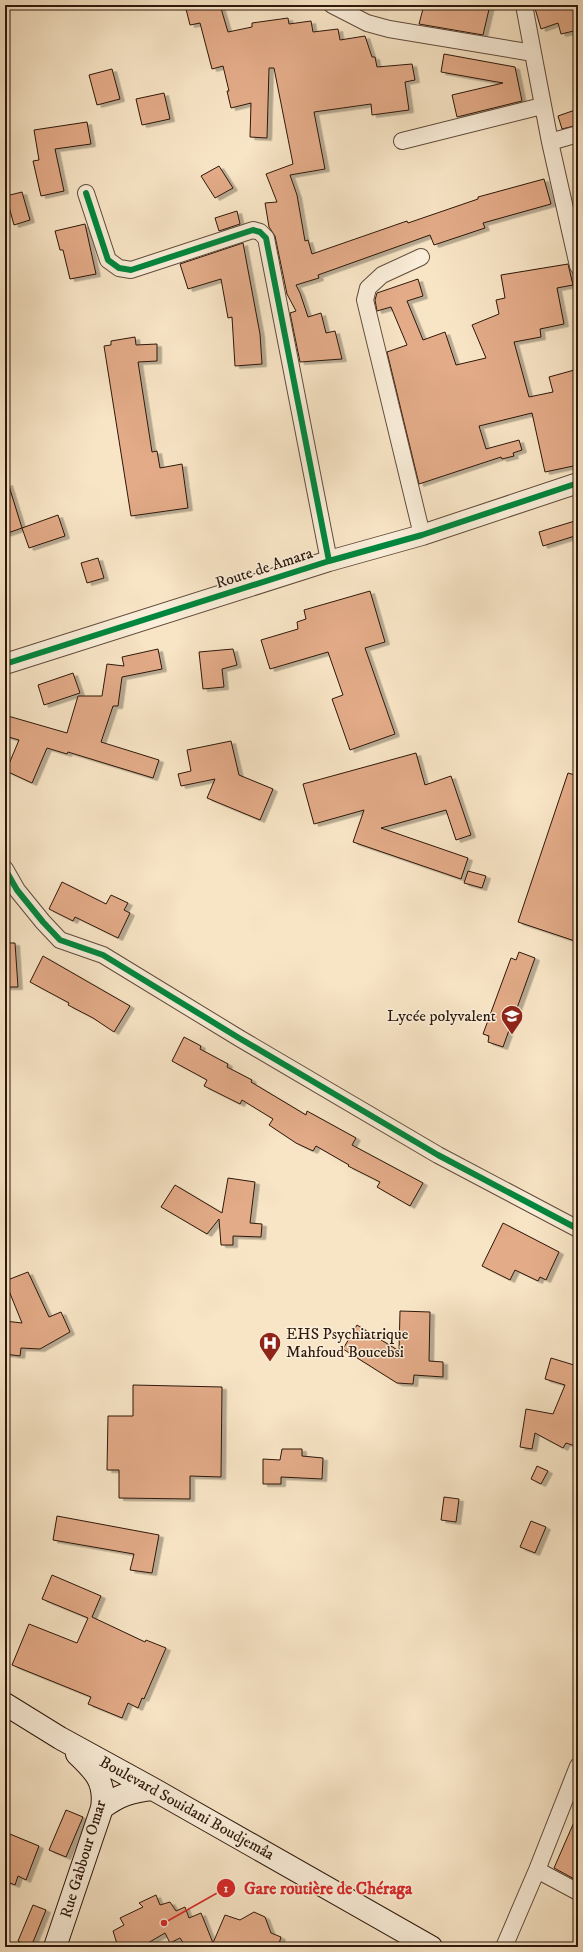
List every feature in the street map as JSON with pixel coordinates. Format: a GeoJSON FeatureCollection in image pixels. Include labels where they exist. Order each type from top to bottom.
{"type":"FeatureCollection","features":[{"type":"Feature","properties":{"kind":"main road","name":"Boulevard Souidani Boudjemâa"},"geometry":{"type":"LineString","coordinates":[[5,1704],[60,1738],[153,1788],[431,1947]]}},
{"type":"Feature","properties":{"kind":"main road","name":"Rue Gabbour Omar"},"geometry":{"type":"LineString","coordinates":[[55,1947],[102,1808],[104,1795],[100,1780],[86,1762],[60,1738]]}},
{"type":"Feature","properties":{"kind":"main road"},"geometry":{"type":"LineString","coordinates":[[102,1808],[115,1798],[131,1792],[153,1788]]}},
{"type":"Feature","properties":{"kind":"street"},"geometry":{"type":"LineString","coordinates":[[332,5],[367,23],[389,29],[533,53]]}},
{"type":"Feature","properties":{"kind":"street"},"geometry":{"type":"LineString","coordinates":[[524,5],[542,106],[578,266]]}},
{"type":"Feature","properties":{"kind":"street"},"geometry":{"type":"LineString","coordinates":[[402,141],[542,106]]}},
{"type":"Feature","properties":{"kind":"street"},"geometry":{"type":"LineString","coordinates":[[550,142],[578,134]]}},
{"type":"Feature","properties":{"kind":"street"},"geometry":{"type":"LineString","coordinates":[[86,194],[108,260],[118,268],[131,270],[253,230],[260,232],[266,238],[329,561]]}},
{"type":"Feature","properties":{"kind":"street"},"geometry":{"type":"LineString","coordinates":[[421,257],[382,275],[368,288],[364,300],[422,535]]}},
{"type":"Feature","properties":{"kind":"street","name":"Route de Amara"},"geometry":{"type":"LineString","coordinates":[[5,664],[329,561],[422,535],[578,483]]}},
{"type":"Feature","properties":{"kind":"street"},"geometry":{"type":"LineString","coordinates":[[5,869],[17,890],[60,940],[102,954],[240,1038],[438,1155],[578,1229]]}},
{"type":"Feature","properties":{"kind":"street"},"geometry":{"type":"LineString","coordinates":[[504,1947],[537,1870],[578,1766]]}},
{"type":"Feature","properties":{"kind":"street"},"geometry":{"type":"LineString","coordinates":[[537,1870],[578,1892]]}},
{"type":"Feature","properties":{"kind":"building"},"geometry":{"type":"Polygon","coordinates":[[[185,5],[220,5],[228,32],[252,27],[252,23],[288,18],[289,24],[311,21],[313,32],[338,29],[340,40],[365,36],[372,57],[375,57],[377,67],[412,64],[415,80],[405,82],[409,110],[372,115],[371,104],[314,112],[325,169],[290,175],[297,195],[305,241],[308,240],[312,254],[407,221],[408,223],[478,199],[478,197],[544,179],[551,204],[483,223],[485,228],[434,245],[430,235],[318,275],[319,278],[296,285],[308,317],[321,313],[326,333],[335,331],[342,359],[300,362],[290,313],[296,311],[287,294],[275,236],[269,227],[265,203],[277,202],[266,174],[293,164],[274,68],[269,68],[267,138],[250,137],[251,103],[231,108],[227,91],[229,91],[223,66],[212,69],[200,23],[190,25],[185,5]]]}},
{"type":"Feature","properties":{"kind":"building"},"geometry":{"type":"Polygon","coordinates":[[[424,5],[490,5],[483,35],[419,24],[424,5]]]}},
{"type":"Feature","properties":{"kind":"building"},"geometry":{"type":"Polygon","coordinates":[[[534,5],[578,5],[578,30],[561,34],[558,23],[541,29],[534,5]]]}},
{"type":"Feature","properties":{"kind":"building"},"geometry":{"type":"Polygon","coordinates":[[[444,54],[515,67],[522,101],[457,117],[452,95],[503,83],[441,72],[444,54]]]}},
{"type":"Feature","properties":{"kind":"building"},"geometry":{"type":"Polygon","coordinates":[[[112,69],[120,99],[97,105],[89,75],[112,69]]]}},
{"type":"Feature","properties":{"kind":"building"},"geometry":{"type":"Polygon","coordinates":[[[164,93],[170,119],[142,125],[136,99],[164,93]]]}},
{"type":"Feature","properties":{"kind":"building"},"geometry":{"type":"Polygon","coordinates":[[[578,109],[578,125],[562,129],[558,116],[578,109]]]}},
{"type":"Feature","properties":{"kind":"building"},"geometry":{"type":"Polygon","coordinates":[[[87,122],[91,144],[55,149],[64,191],[41,196],[33,161],[39,160],[34,130],[87,122]]]}},
{"type":"Feature","properties":{"kind":"building"},"geometry":{"type":"Polygon","coordinates":[[[219,166],[233,188],[215,198],[201,176],[219,166]]]}},
{"type":"Feature","properties":{"kind":"building"},"geometry":{"type":"Polygon","coordinates":[[[22,192],[30,220],[14,225],[6,196],[22,192]]]}},
{"type":"Feature","properties":{"kind":"building"},"geometry":{"type":"Polygon","coordinates":[[[237,211],[240,224],[219,231],[215,218],[237,211]]]}},
{"type":"Feature","properties":{"kind":"building"},"geometry":{"type":"Polygon","coordinates":[[[85,224],[96,274],[70,279],[63,250],[60,250],[55,231],[85,224]]]}},
{"type":"Feature","properties":{"kind":"building"},"geometry":{"type":"Polygon","coordinates":[[[243,243],[260,334],[262,364],[235,366],[232,317],[228,318],[221,279],[188,289],[180,264],[243,243]]]}},
{"type":"Feature","properties":{"kind":"building"},"geometry":{"type":"Polygon","coordinates":[[[568,264],[573,285],[557,288],[564,324],[540,329],[541,337],[514,342],[529,397],[553,392],[549,377],[578,369],[578,465],[545,472],[532,413],[479,426],[486,449],[519,440],[522,450],[513,453],[514,456],[502,459],[501,457],[419,484],[387,352],[407,345],[391,307],[377,311],[375,300],[377,293],[418,279],[423,296],[407,301],[423,340],[445,332],[456,365],[486,358],[472,325],[499,314],[496,300],[505,298],[501,275],[568,264]]]}},
{"type":"Feature","properties":{"kind":"building"},"geometry":{"type":"Polygon","coordinates":[[[135,337],[136,345],[157,344],[157,361],[138,362],[152,452],[157,451],[160,468],[182,464],[188,508],[131,516],[104,346],[111,345],[111,341],[135,337]]]}},
{"type":"Feature","properties":{"kind":"building"},"geometry":{"type":"Polygon","coordinates":[[[8,483],[22,528],[5,534],[5,484],[8,483]]]}},
{"type":"Feature","properties":{"kind":"building"},"geometry":{"type":"Polygon","coordinates":[[[58,515],[65,536],[29,548],[22,528],[58,515]]]}},
{"type":"Feature","properties":{"kind":"building"},"geometry":{"type":"Polygon","coordinates":[[[578,520],[578,535],[543,546],[539,532],[578,520]]]}},
{"type":"Feature","properties":{"kind":"building"},"geometry":{"type":"Polygon","coordinates":[[[98,558],[104,578],[87,583],[81,563],[98,558]]]}},
{"type":"Feature","properties":{"kind":"building"},"geometry":{"type":"Polygon","coordinates":[[[370,591],[385,642],[365,648],[395,734],[350,750],[332,699],[343,695],[328,652],[270,669],[261,640],[298,629],[297,622],[306,619],[304,610],[370,591]]]}},
{"type":"Feature","properties":{"kind":"building"},"geometry":{"type":"Polygon","coordinates":[[[158,649],[162,669],[122,677],[118,706],[113,706],[101,742],[159,760],[153,778],[68,752],[67,754],[47,748],[32,783],[6,771],[19,740],[5,736],[5,724],[8,716],[67,733],[78,696],[102,696],[107,664],[124,666],[122,657],[158,649]]]}},
{"type":"Feature","properties":{"kind":"building"},"geometry":{"type":"Polygon","coordinates":[[[233,649],[237,665],[222,669],[224,687],[203,689],[199,652],[233,649]]]}},
{"type":"Feature","properties":{"kind":"building"},"geometry":{"type":"Polygon","coordinates":[[[73,673],[80,693],[44,705],[38,685],[73,673]]]}},
{"type":"Feature","properties":{"kind":"building"},"geometry":{"type":"Polygon","coordinates":[[[231,741],[239,775],[273,789],[260,820],[207,798],[215,779],[181,786],[178,774],[191,771],[187,750],[231,741]]]}},
{"type":"Feature","properties":{"kind":"building"},"geometry":{"type":"Polygon","coordinates":[[[416,753],[425,785],[451,776],[471,835],[456,840],[446,810],[381,828],[468,858],[461,879],[353,842],[364,810],[314,824],[303,784],[416,753]]]}},
{"type":"Feature","properties":{"kind":"building"},"geometry":{"type":"Polygon","coordinates":[[[568,773],[578,776],[578,942],[518,922],[568,773]]]}},
{"type":"Feature","properties":{"kind":"building"},"geometry":{"type":"Polygon","coordinates":[[[468,871],[486,876],[482,888],[464,883],[468,871]]]}},
{"type":"Feature","properties":{"kind":"building"},"geometry":{"type":"Polygon","coordinates":[[[62,882],[106,904],[111,895],[128,903],[124,910],[130,913],[118,938],[75,917],[73,921],[49,909],[62,882]]]}},
{"type":"Feature","properties":{"kind":"building"},"geometry":{"type":"Polygon","coordinates":[[[5,943],[15,943],[18,987],[5,987],[5,943]]]}},
{"type":"Feature","properties":{"kind":"building"},"geometry":{"type":"Polygon","coordinates":[[[519,952],[535,958],[503,1047],[488,1042],[489,1036],[483,1034],[511,958],[516,960],[519,952]]]}},
{"type":"Feature","properties":{"kind":"building"},"geometry":{"type":"Polygon","coordinates":[[[43,956],[130,1006],[114,1032],[93,1018],[68,1005],[69,1003],[30,982],[43,956]]]}},
{"type":"Feature","properties":{"kind":"building"},"geometry":{"type":"Polygon","coordinates":[[[184,1037],[201,1046],[200,1049],[228,1064],[227,1067],[252,1080],[251,1082],[306,1115],[307,1111],[356,1138],[352,1145],[423,1183],[410,1206],[377,1187],[380,1182],[348,1166],[349,1165],[316,1146],[313,1151],[296,1143],[269,1125],[273,1119],[242,1100],[240,1104],[204,1086],[207,1080],[172,1061],[184,1037]]]}},
{"type":"Feature","properties":{"kind":"building"},"geometry":{"type":"Polygon","coordinates":[[[228,1178],[255,1182],[250,1223],[262,1224],[261,1237],[233,1236],[233,1245],[221,1245],[219,1219],[207,1234],[161,1207],[175,1185],[222,1213],[228,1178]]]}},
{"type":"Feature","properties":{"kind":"building"},"geometry":{"type":"Polygon","coordinates":[[[503,1223],[559,1252],[546,1280],[540,1277],[538,1281],[515,1270],[510,1280],[482,1266],[503,1223]]]}},
{"type":"Feature","properties":{"kind":"building"},"geometry":{"type":"Polygon","coordinates":[[[28,1272],[49,1317],[61,1312],[70,1332],[40,1349],[21,1348],[20,1356],[5,1354],[5,1321],[22,1323],[5,1281],[28,1272]]]}},
{"type":"Feature","properties":{"kind":"building"},"geometry":{"type":"Polygon","coordinates":[[[400,1311],[430,1312],[429,1361],[443,1362],[443,1377],[414,1375],[413,1384],[397,1383],[343,1349],[357,1325],[399,1351],[400,1311]]]}},
{"type":"Feature","properties":{"kind":"building"},"geometry":{"type":"Polygon","coordinates":[[[578,1355],[578,1447],[566,1443],[563,1448],[535,1433],[532,1449],[520,1447],[526,1409],[553,1414],[565,1385],[545,1379],[551,1358],[574,1365],[578,1355]]]}},
{"type":"Feature","properties":{"kind":"building"},"geometry":{"type":"Polygon","coordinates":[[[133,1385],[222,1387],[221,1477],[190,1476],[190,1499],[119,1498],[119,1470],[107,1470],[108,1416],[133,1416],[133,1385]]]}},
{"type":"Feature","properties":{"kind":"building"},"geometry":{"type":"Polygon","coordinates":[[[282,1449],[302,1449],[302,1456],[323,1458],[322,1479],[281,1477],[281,1484],[263,1484],[263,1459],[280,1460],[282,1449]]]}},
{"type":"Feature","properties":{"kind":"building"},"geometry":{"type":"Polygon","coordinates":[[[537,1466],[548,1471],[541,1484],[531,1479],[537,1466]]]}},
{"type":"Feature","properties":{"kind":"building"},"geometry":{"type":"Polygon","coordinates":[[[444,1497],[459,1499],[456,1522],[441,1520],[444,1497]]]}},
{"type":"Feature","properties":{"kind":"building"},"geometry":{"type":"Polygon","coordinates":[[[57,1516],[159,1535],[152,1573],[130,1570],[134,1554],[53,1540],[57,1516]]]}},
{"type":"Feature","properties":{"kind":"building"},"geometry":{"type":"Polygon","coordinates":[[[531,1521],[546,1527],[535,1553],[520,1547],[531,1521]]]}},
{"type":"Feature","properties":{"kind":"building"},"geometry":{"type":"Polygon","coordinates":[[[52,1575],[101,1596],[92,1617],[145,1642],[146,1640],[166,1648],[144,1699],[142,1698],[138,1708],[128,1703],[122,1718],[88,1704],[91,1697],[12,1665],[29,1624],[77,1643],[88,1618],[42,1599],[52,1575]]]}},
{"type":"Feature","properties":{"kind":"building"},"geometry":{"type":"Polygon","coordinates":[[[66,1810],[83,1817],[66,1857],[49,1850],[66,1810]]]}},
{"type":"Feature","properties":{"kind":"building"},"geometry":{"type":"Polygon","coordinates":[[[578,1813],[578,1881],[554,1868],[578,1813]]]}},
{"type":"Feature","properties":{"kind":"building"},"geometry":{"type":"Polygon","coordinates":[[[5,1832],[39,1846],[26,1880],[18,1876],[15,1885],[5,1881],[5,1832]]]}},
{"type":"Feature","properties":{"kind":"building"},"geometry":{"type":"Polygon","coordinates":[[[156,1895],[160,1905],[170,1902],[176,1911],[185,1907],[189,1918],[201,1913],[213,1943],[225,1915],[240,1920],[254,1912],[265,1917],[271,1933],[281,1937],[278,1947],[200,1947],[198,1943],[186,1947],[180,1938],[170,1943],[165,1933],[141,1947],[118,1947],[113,1931],[124,1925],[120,1918],[143,1907],[139,1903],[156,1895]]]}},
{"type":"Feature","properties":{"kind":"building"},"geometry":{"type":"Polygon","coordinates":[[[33,1905],[46,1910],[31,1947],[18,1941],[33,1905]]]}},
{"type":"Feature","properties":{"kind":"cycle path"},"geometry":{"type":"LineString","coordinates":[[86,193],[108,260],[119,268],[131,270],[253,230],[260,232],[266,238],[329,561]]}},
{"type":"Feature","properties":{"kind":"cycle path"},"geometry":{"type":"LineString","coordinates":[[5,664],[329,561],[422,535],[578,483]]}},
{"type":"Feature","properties":{"kind":"cycle path"},"geometry":{"type":"LineString","coordinates":[[5,869],[17,890],[60,940],[103,955],[239,1038],[438,1155],[578,1229]]}},
{"type":"Feature","properties":{"kind":"place","name":"Lycée polyvalent"},"geometry":{"type":"Point","coordinates":[512,1036]}},
{"type":"Feature","properties":{"kind":"place","name":"EHS Psychiatrique Mahfoud Boucebsi"},"geometry":{"type":"Point","coordinates":[270,1362]}},
{"type":"Feature","properties":{"kind":"place","name":"Gare routière de Chéraga"},"geometry":{"type":"Point","coordinates":[164,1923]}}]}
